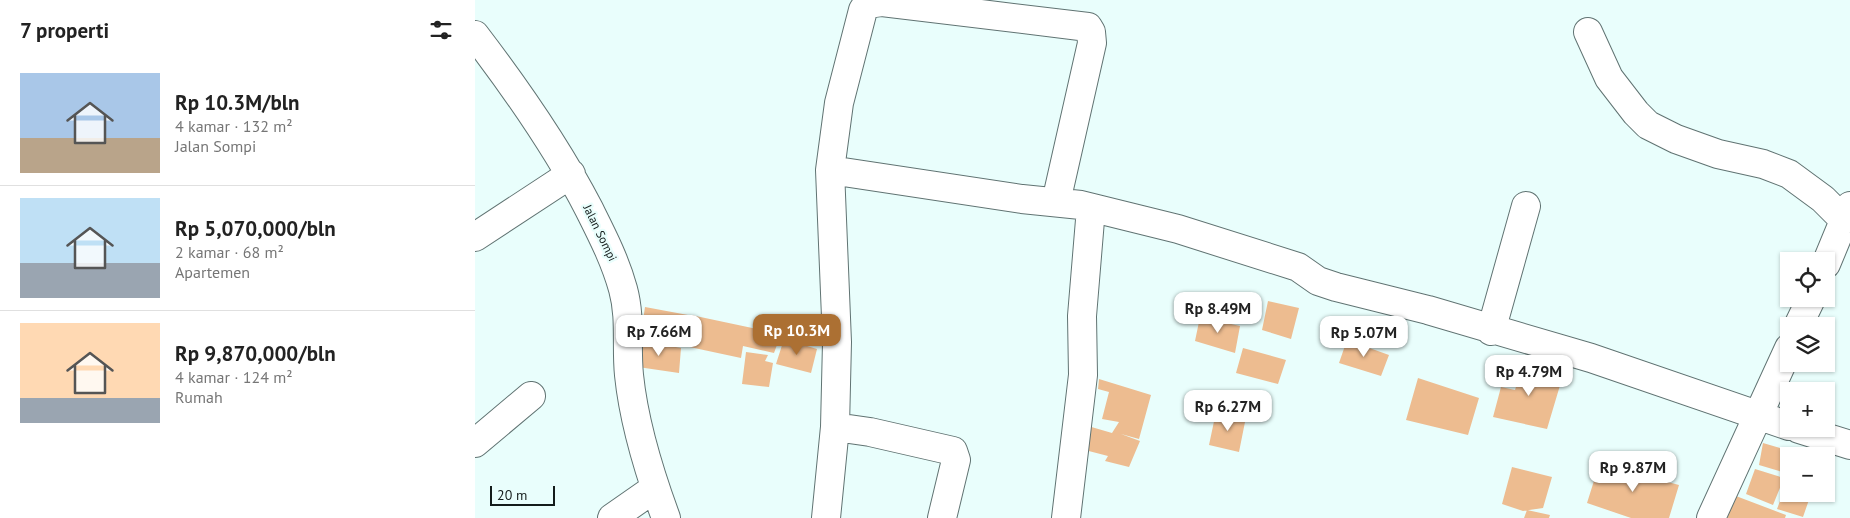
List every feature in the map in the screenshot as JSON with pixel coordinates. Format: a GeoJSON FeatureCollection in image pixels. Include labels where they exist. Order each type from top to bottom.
{"type":"FeatureCollection","features":[{"type":"Feature","properties":{"kind":"street"},"geometry":{"type":"LineString","coordinates":[[826,518],[835,427],[837,342],[831,170],[839,104],[863,10],[867,4],[882,2],[1088,27],[1091,32],[1091,43],[1056,202]]}},
{"type":"Feature","properties":{"kind":"street"},"geometry":{"type":"LineString","coordinates":[[1588,32],[1609,78],[1636,113],[1648,125],[1676,139],[1718,154],[1763,164],[1789,174],[1823,199],[1847,213],[1831,252]]}},
{"type":"Feature","properties":{"kind":"street","name":"Jalan Sompi"},"geometry":{"type":"LineString","coordinates":[[475,35],[520,94],[571,174],[613,256],[629,320],[631,383],[636,417],[655,488],[666,518]]}},
{"type":"Feature","properties":{"kind":"street"},"geometry":{"type":"LineString","coordinates":[[831,170],[1056,202],[1091,208],[1178,229],[1298,267],[1318,281],[1336,287],[1428,310],[1591,358],[1780,423]]}},
{"type":"Feature","properties":{"kind":"street"},"geometry":{"type":"LineString","coordinates":[[475,237],[571,174]]}},
{"type":"Feature","properties":{"kind":"street"},"geometry":{"type":"LineString","coordinates":[[1491,330],[1527,206]]}},
{"type":"Feature","properties":{"kind":"street"},"geometry":{"type":"LineString","coordinates":[[1066,518],[1083,375],[1082,316],[1091,208]]}},
{"type":"Feature","properties":{"kind":"street"},"geometry":{"type":"LineString","coordinates":[[1711,518],[1780,368]]}},
{"type":"Feature","properties":{"kind":"street"},"geometry":{"type":"LineString","coordinates":[[475,442],[531,396]]}},
{"type":"Feature","properties":{"kind":"street"},"geometry":{"type":"LineString","coordinates":[[835,427],[869,432],[953,451],[956,460],[942,518]]}},
{"type":"Feature","properties":{"kind":"street"},"geometry":{"type":"LineString","coordinates":[[1824,437],[1850,445]]}},
{"type":"Feature","properties":{"kind":"street"},"geometry":{"type":"LineString","coordinates":[[612,518],[655,488]]}},
{"type":"Feature","properties":{"kind":"building"},"geometry":{"type":"Polygon","coordinates":[[[1268,301],[1299,308],[1291,339],[1262,330],[1268,301]]]}},
{"type":"Feature","properties":{"kind":"building"},"geometry":{"type":"Polygon","coordinates":[[[645,307],[688,315],[683,340],[641,334],[645,307]]]}},
{"type":"Feature","properties":{"kind":"building"},"geometry":{"type":"Polygon","coordinates":[[[691,315],[781,334],[774,353],[743,346],[741,358],[685,346],[691,315]]]}},
{"type":"Feature","properties":{"kind":"building"},"geometry":{"type":"Polygon","coordinates":[[[1200,317],[1240,326],[1235,353],[1195,341],[1200,317]]]}},
{"type":"Feature","properties":{"kind":"building"},"geometry":{"type":"Polygon","coordinates":[[[784,339],[817,349],[811,373],[776,364],[784,339]]]}},
{"type":"Feature","properties":{"kind":"building"},"geometry":{"type":"Polygon","coordinates":[[[639,340],[681,348],[679,373],[638,367],[639,340]]]}},
{"type":"Feature","properties":{"kind":"building"},"geometry":{"type":"Polygon","coordinates":[[[1347,340],[1389,355],[1381,376],[1339,363],[1347,340]]]}},
{"type":"Feature","properties":{"kind":"building"},"geometry":{"type":"Polygon","coordinates":[[[1243,348],[1286,360],[1278,384],[1236,373],[1243,348]]]}},
{"type":"Feature","properties":{"kind":"building"},"geometry":{"type":"Polygon","coordinates":[[[746,352],[768,355],[765,361],[773,363],[769,387],[742,384],[746,352]]]}},
{"type":"Feature","properties":{"kind":"building"},"geometry":{"type":"Polygon","coordinates":[[[1524,361],[1550,365],[1547,377],[1561,382],[1547,429],[1493,417],[1501,387],[1515,390],[1524,361]]]}},
{"type":"Feature","properties":{"kind":"building"},"geometry":{"type":"Polygon","coordinates":[[[1418,378],[1479,398],[1468,435],[1406,420],[1418,378]]]}},
{"type":"Feature","properties":{"kind":"building"},"geometry":{"type":"Polygon","coordinates":[[[1099,379],[1151,395],[1139,439],[1121,434],[1140,441],[1129,467],[1105,461],[1108,456],[1081,449],[1088,426],[1112,433],[1119,422],[1102,419],[1109,392],[1098,389],[1099,379]]]}},
{"type":"Feature","properties":{"kind":"building"},"geometry":{"type":"Polygon","coordinates":[[[1216,412],[1246,417],[1239,452],[1209,445],[1216,412]]]}},
{"type":"Feature","properties":{"kind":"building"},"geometry":{"type":"Polygon","coordinates":[[[1763,443],[1780,448],[1780,471],[1759,465],[1763,443]]]}},
{"type":"Feature","properties":{"kind":"building"},"geometry":{"type":"Polygon","coordinates":[[[1628,462],[1653,471],[1653,478],[1679,485],[1669,518],[1631,518],[1587,503],[1599,465],[1621,474],[1628,462]]]}},
{"type":"Feature","properties":{"kind":"building"},"geometry":{"type":"Polygon","coordinates":[[[1512,467],[1552,477],[1543,508],[1523,511],[1502,504],[1512,467]]]}},
{"type":"Feature","properties":{"kind":"building"},"geometry":{"type":"Polygon","coordinates":[[[1755,469],[1780,477],[1780,488],[1773,505],[1746,494],[1755,469]]]}},
{"type":"Feature","properties":{"kind":"building"},"geometry":{"type":"Polygon","coordinates":[[[1728,493],[1786,515],[1785,518],[1718,518],[1728,493]]]}},
{"type":"Feature","properties":{"kind":"building"},"geometry":{"type":"Polygon","coordinates":[[[1780,501],[1808,502],[1803,517],[1777,509],[1780,501]]]}},
{"type":"Feature","properties":{"kind":"building"},"geometry":{"type":"Polygon","coordinates":[[[1527,510],[1550,515],[1549,518],[1524,518],[1527,510]]]}}]}
